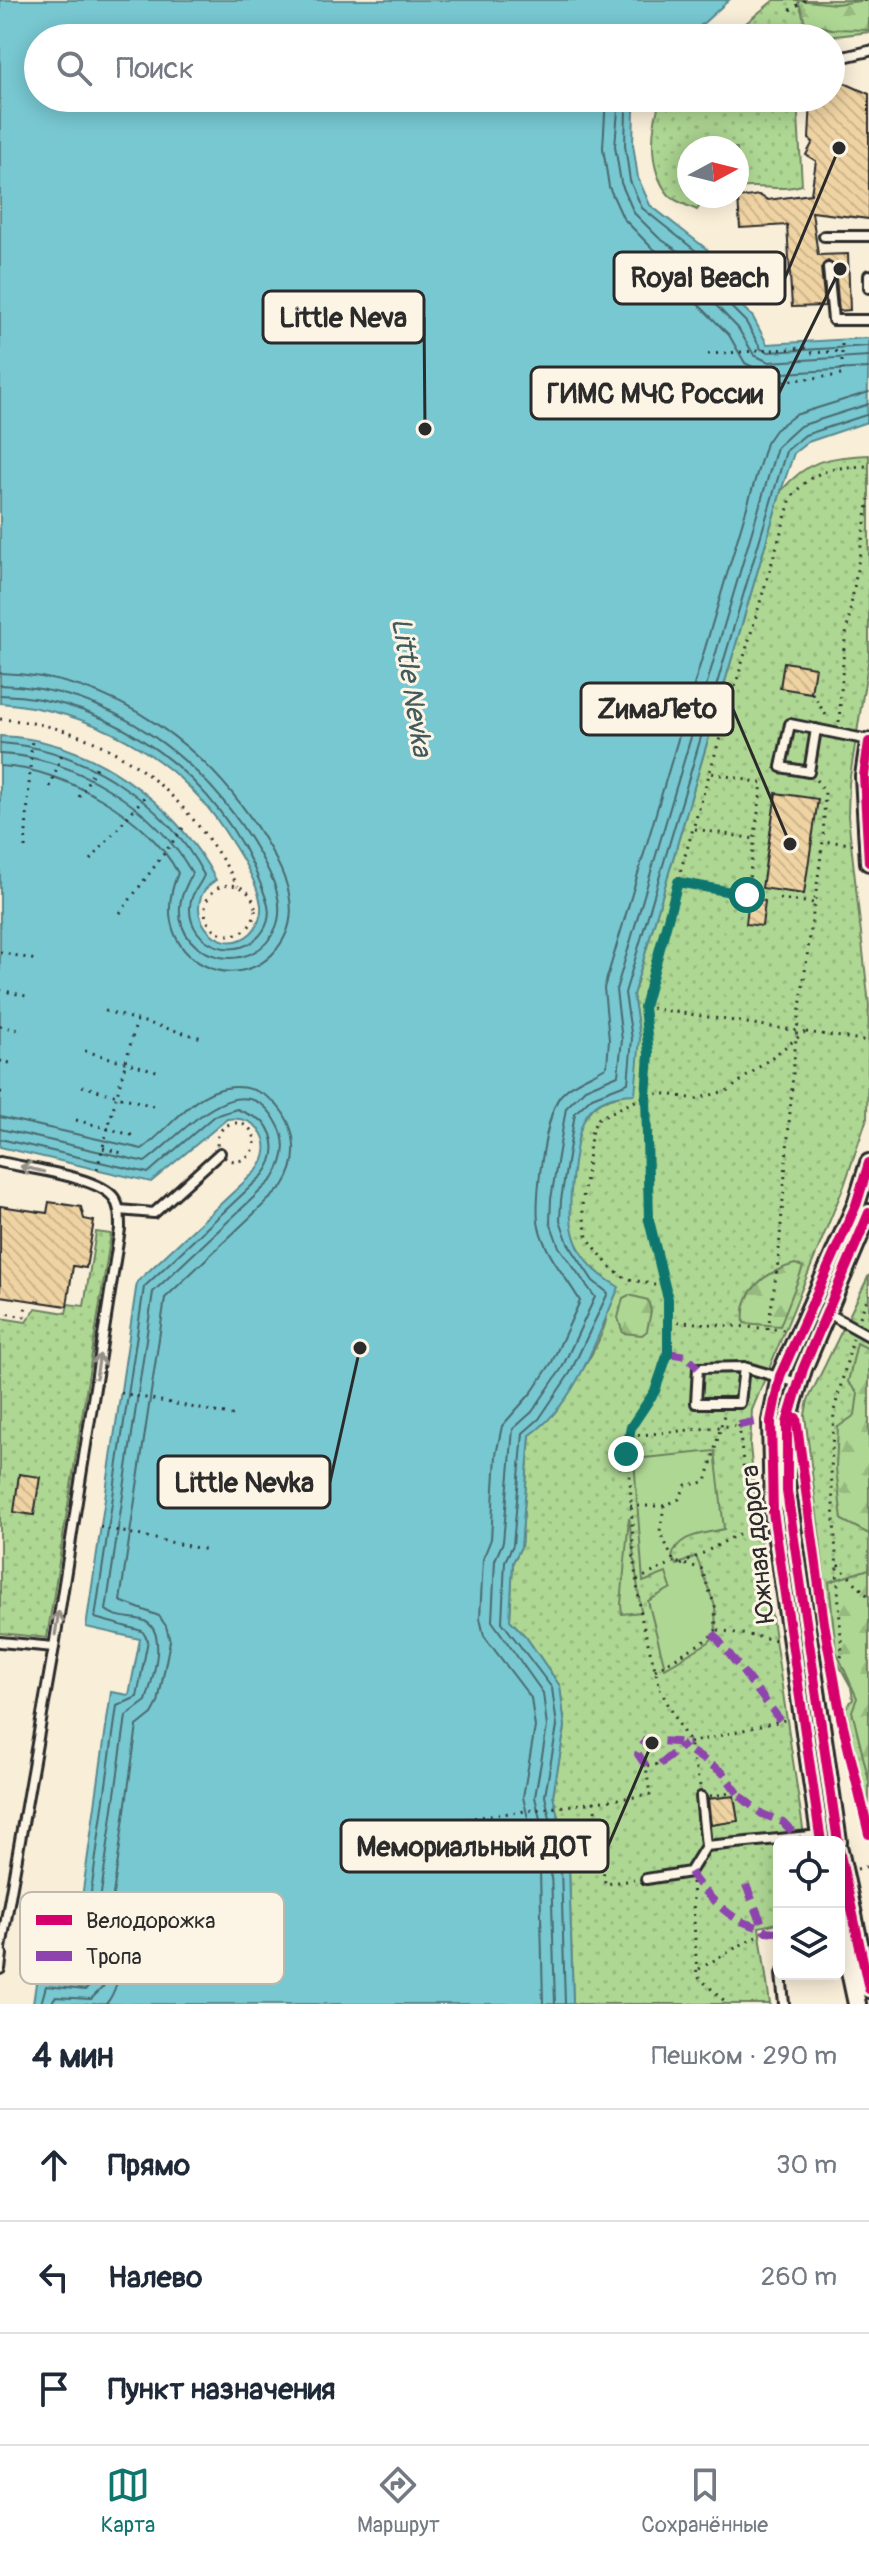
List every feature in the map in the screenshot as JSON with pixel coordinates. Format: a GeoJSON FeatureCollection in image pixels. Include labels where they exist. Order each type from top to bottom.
{"type":"FeatureCollection","features":[{"type":"Feature","properties":{"kind":"street"},"geometry":{"type":"LineString","coordinates":[[869,741],[864,776],[863,838],[869,862]]}},
{"type":"Feature","properties":{"kind":"street","name":"Южная дорога"},"geometry":{"type":"LineString","coordinates":[[829,1836],[773,1512],[771,1421],[780,1376],[856,1205],[869,1163]]}},
{"type":"Feature","properties":{"kind":"street","name":"Южная дорога"},"geometry":{"type":"LineString","coordinates":[[829,1836],[787,1491],[787,1423],[798,1383],[869,1213]]}},
{"type":"Feature","properties":{"kind":"street"},"geometry":{"type":"LineString","coordinates":[[845,1929],[869,1989]]}},
{"type":"Feature","properties":{"kind":"street"},"geometry":{"type":"LineString","coordinates":[[845,1935],[857,2004]]}},
{"type":"Feature","properties":{"kind":"lane"},"geometry":{"type":"LineString","coordinates":[[845,57],[869,51]]}},
{"type":"Feature","properties":{"kind":"lane"},"geometry":{"type":"LineString","coordinates":[[824,236],[869,236]]}},
{"type":"Feature","properties":{"kind":"lane"},"geometry":{"type":"LineString","coordinates":[[828,268],[833,320],[869,320]]}},
{"type":"Feature","properties":{"kind":"lane"},"geometry":{"type":"LineString","coordinates":[[869,275],[869,288]]}},
{"type":"Feature","properties":{"kind":"lane"},"geometry":{"type":"LineString","coordinates":[[816,729],[809,772],[781,767],[790,724],[838,733],[869,741]]}},
{"type":"Feature","properties":{"kind":"lane"},"geometry":{"type":"LineString","coordinates":[[119,1210],[154,1213],[220,1153]]}},
{"type":"Feature","properties":{"kind":"lane"},"geometry":{"type":"LineString","coordinates":[[0,1162],[99,1185],[113,1196],[119,1210],[120,1229],[0,1969]]}},
{"type":"Feature","properties":{"kind":"lane"},"geometry":{"type":"LineString","coordinates":[[811,1304],[869,1336]]}},
{"type":"Feature","properties":{"kind":"lane"},"geometry":{"type":"LineString","coordinates":[[744,1367],[740,1403],[696,1403],[698,1368],[744,1367],[798,1383]]}},
{"type":"Feature","properties":{"kind":"lane"},"geometry":{"type":"LineString","coordinates":[[0,1642],[54,1647]]}},
{"type":"Feature","properties":{"kind":"lane"},"geometry":{"type":"LineString","coordinates":[[646,1879],[690,1872],[706,1846],[701,1797]]}},
{"type":"Feature","properties":{"kind":"lane"},"geometry":{"type":"LineString","coordinates":[[706,1846],[773,1842]]}},
{"type":"Feature","properties":{"kind":"lane"},"geometry":{"type":"LineString","coordinates":[[782,1980],[784,2004]]}},
{"type":"Feature","properties":{"kind":"path"},"geometry":{"type":"LineString","coordinates":[[790,10],[805,0]]}},
{"type":"Feature","properties":{"kind":"path"},"geometry":{"type":"LineString","coordinates":[[864,0],[869,3]]}},
{"type":"Feature","properties":{"kind":"path"},"geometry":{"type":"LineString","coordinates":[[680,392],[842,375],[842,339]]}},
{"type":"Feature","properties":{"kind":"path"},"geometry":{"type":"LineString","coordinates":[[708,354],[806,348]]}},
{"type":"Feature","properties":{"kind":"path"},"geometry":{"type":"LineString","coordinates":[[811,353],[842,351]]}},
{"type":"Feature","properties":{"kind":"path"},"geometry":{"type":"LineString","coordinates":[[739,1792],[701,1797],[689,1743],[661,1691],[636,1580],[628,1436],[661,1377],[670,1321],[649,1220],[646,1096],[649,1054],[644,1007],[791,498],[809,477],[820,471],[869,466]]}},
{"type":"Feature","properties":{"kind":"path"},"geometry":{"type":"LineString","coordinates":[[838,733],[844,647],[869,499]]}},
{"type":"Feature","properties":{"kind":"path"},"geometry":{"type":"LineString","coordinates":[[812,693],[838,733]]}},
{"type":"Feature","properties":{"kind":"path"},"geometry":{"type":"LineString","coordinates":[[0,719],[60,729],[96,743],[138,767],[192,814],[238,886],[253,899],[255,916],[243,932],[222,934],[208,922],[206,901],[221,886],[238,886]]}},
{"type":"Feature","properties":{"kind":"path"},"geometry":{"type":"LineString","coordinates":[[25,848],[32,739]]}},
{"type":"Feature","properties":{"kind":"path"},"geometry":{"type":"LineString","coordinates":[[50,787],[64,748]]}},
{"type":"Feature","properties":{"kind":"path"},"geometry":{"type":"LineString","coordinates":[[79,797],[98,764]]}},
{"type":"Feature","properties":{"kind":"path"},"geometry":{"type":"LineString","coordinates":[[768,1329],[778,1262],[796,1037],[823,841],[825,791],[809,772]]}},
{"type":"Feature","properties":{"kind":"path"},"geometry":{"type":"LineString","coordinates":[[678,882],[747,895],[762,783],[710,773]]}},
{"type":"Feature","properties":{"kind":"path"},"geometry":{"type":"LineString","coordinates":[[91,860],[146,795]]}},
{"type":"Feature","properties":{"kind":"path"},"geometry":{"type":"LineString","coordinates":[[120,913],[183,828]]}},
{"type":"Feature","properties":{"kind":"path"},"geometry":{"type":"LineString","coordinates":[[694,829],[755,839]]}},
{"type":"Feature","properties":{"kind":"path"},"geometry":{"type":"LineString","coordinates":[[823,841],[863,838]]}},
{"type":"Feature","properties":{"kind":"path"},"geometry":{"type":"LineString","coordinates":[[779,899],[814,903]]}},
{"type":"Feature","properties":{"kind":"path"},"geometry":{"type":"LineString","coordinates":[[0,952],[36,960]]}},
{"type":"Feature","properties":{"kind":"path"},"geometry":{"type":"LineString","coordinates":[[0,990],[26,996]]}},
{"type":"Feature","properties":{"kind":"path"},"geometry":{"type":"LineString","coordinates":[[644,1007],[869,1041]]}},
{"type":"Feature","properties":{"kind":"path"},"geometry":{"type":"LineString","coordinates":[[105,1011],[202,1038]]}},
{"type":"Feature","properties":{"kind":"path"},"geometry":{"type":"LineString","coordinates":[[97,1169],[137,1020]]}},
{"type":"Feature","properties":{"kind":"path"},"geometry":{"type":"LineString","coordinates":[[0,1026],[19,1030]]}},
{"type":"Feature","properties":{"kind":"path"},"geometry":{"type":"LineString","coordinates":[[665,1287],[625,1278],[595,1251],[583,1222],[592,1129],[599,1118],[646,1096],[660,1093],[696,1099],[729,1090],[805,1032]]}},
{"type":"Feature","properties":{"kind":"path"},"geometry":{"type":"LineString","coordinates":[[85,1051],[160,1072]]}},
{"type":"Feature","properties":{"kind":"path"},"geometry":{"type":"LineString","coordinates":[[0,1061],[10,1063]]}},
{"type":"Feature","properties":{"kind":"path"},"geometry":{"type":"LineString","coordinates":[[82,1086],[153,1106]]}},
{"type":"Feature","properties":{"kind":"path"},"geometry":{"type":"LineString","coordinates":[[76,1120],[135,1136]]}},
{"type":"Feature","properties":{"kind":"path"},"geometry":{"type":"LineString","coordinates":[[242,1124],[252,1132],[254,1145],[248,1156],[236,1161],[220,1153],[218,1136],[225,1126],[242,1124]]}},
{"type":"Feature","properties":{"kind":"path"},"geometry":{"type":"LineString","coordinates":[[103,1148],[122,1153]]}},
{"type":"Feature","properties":{"kind":"path"},"geometry":{"type":"LineString","coordinates":[[833,1671],[842,1655],[831,1470],[834,1411],[856,1329],[869,1294]]}},
{"type":"Feature","properties":{"kind":"path"},"geometry":{"type":"LineString","coordinates":[[0,1312],[24,1317],[26,1305]]}},
{"type":"Feature","properties":{"kind":"path"},"geometry":{"type":"LineString","coordinates":[[670,1321],[785,1330]]}},
{"type":"Feature","properties":{"kind":"path"},"geometry":{"type":"LineString","coordinates":[[121,1393],[235,1416]]}},
{"type":"Feature","properties":{"kind":"path"},"geometry":{"type":"LineString","coordinates":[[630,1506],[664,1506],[679,1499],[686,1485],[706,1482],[726,1403]]}},
{"type":"Feature","properties":{"kind":"path"},"geometry":{"type":"LineString","coordinates":[[740,1403],[739,1425],[750,1528]]}},
{"type":"Feature","properties":{"kind":"path"},"geometry":{"type":"LineString","coordinates":[[628,1436],[739,1425]]}},
{"type":"Feature","properties":{"kind":"path"},"geometry":{"type":"LineString","coordinates":[[655,1670],[708,1639],[716,1630],[715,1606],[701,1568],[679,1566],[674,1562],[660,1531],[664,1506]]}},
{"type":"Feature","properties":{"kind":"path"},"geometry":{"type":"LineString","coordinates":[[679,1566],[759,1523]]}},
{"type":"Feature","properties":{"kind":"path"},"geometry":{"type":"LineString","coordinates":[[100,1527],[207,1550]]}},
{"type":"Feature","properties":{"kind":"path"},"geometry":{"type":"LineString","coordinates":[[636,1580],[674,1562]]}},
{"type":"Feature","properties":{"kind":"path"},"geometry":{"type":"LineString","coordinates":[[838,1565],[869,1597]]}},
{"type":"Feature","properties":{"kind":"path"},"geometry":{"type":"LineString","coordinates":[[716,1630],[777,1640]]}},
{"type":"Feature","properties":{"kind":"path"},"geometry":{"type":"LineString","coordinates":[[828,1647],[836,1687]]}},
{"type":"Feature","properties":{"kind":"path"},"geometry":{"type":"LineString","coordinates":[[689,1743],[789,1719]]}},
{"type":"Feature","properties":{"kind":"path"},"geometry":{"type":"LineString","coordinates":[[355,1833],[650,1795],[646,1766],[660,1764]]}},
{"type":"Feature","properties":{"kind":"path"},"geometry":{"type":"LineString","coordinates":[[859,1793],[866,1807],[866,1820]]}},
{"type":"Feature","properties":{"kind":"path"},"geometry":{"type":"LineString","coordinates":[[594,1801],[605,1884],[646,1879]]}},
{"type":"Feature","properties":{"kind":"path"},"geometry":{"type":"LineString","coordinates":[[586,1842],[599,1840]]}},
{"type":"Feature","properties":{"kind":"path"},"geometry":{"type":"LineString","coordinates":[[690,1872],[696,1903],[697,1976],[728,2004]]}},
{"type":"Feature","properties":{"kind":"path"},"geometry":{"type":"LineString","coordinates":[[697,1970],[765,1931]]}},
{"type":"Feature","properties":{"kind":"green space"},"geometry":{"type":"Polygon","coordinates":[[[774,0],[869,0],[869,32],[845,35],[845,24],[745,24],[774,0]]]}},
{"type":"Feature","properties":{"kind":"green space"},"geometry":{"type":"Polygon","coordinates":[[[798,0],[835,4],[869,0],[869,30],[845,29],[845,24],[805,22],[798,0]]]}},
{"type":"Feature","properties":{"kind":"green space"},"geometry":{"type":"Polygon","coordinates":[[[658,112],[798,112],[802,185],[749,187],[749,136],[677,136],[677,201],[669,195],[657,173],[653,135],[658,112]]]}},
{"type":"Feature","properties":{"kind":"green space"},"geometry":{"type":"Polygon","coordinates":[[[869,455],[869,657],[849,783],[848,816],[869,1005],[867,1118],[844,1186],[752,1410],[750,1445],[757,1517],[804,1836],[773,1836],[773,1924],[759,1927],[770,2004],[573,2004],[569,1866],[553,1795],[565,1727],[560,1686],[526,1637],[510,1620],[513,1562],[521,1547],[530,1435],[552,1413],[589,1360],[605,1325],[607,1313],[601,1286],[576,1242],[568,1218],[574,1150],[580,1123],[587,1111],[602,1101],[625,1094],[640,1038],[633,995],[781,491],[810,466],[842,457],[869,455]]]}},
{"type":"Feature","properties":{"kind":"green space"},"geometry":{"type":"Polygon","coordinates":[[[96,1232],[111,1234],[47,1638],[0,1633],[0,1318],[26,1322],[36,1308],[66,1313],[68,1304],[84,1306],[96,1232]]]}},
{"type":"Feature","properties":{"kind":"green space"},"geometry":{"type":"Polygon","coordinates":[[[795,1264],[803,1267],[780,1326],[744,1323],[750,1292],[774,1272],[795,1264]]]}},
{"type":"Feature","properties":{"kind":"green space"},"geometry":{"type":"Polygon","coordinates":[[[869,1275],[869,1809],[846,1708],[853,1699],[851,1687],[834,1656],[805,1415],[808,1400],[869,1275]]]}},
{"type":"Feature","properties":{"kind":"green space"},"geometry":{"type":"Polygon","coordinates":[[[629,1295],[648,1300],[651,1311],[647,1331],[642,1335],[623,1333],[618,1318],[623,1298],[629,1295]]]}},
{"type":"Feature","properties":{"kind":"green space"},"geometry":{"type":"Polygon","coordinates":[[[857,1343],[869,1349],[869,1534],[842,1520],[836,1468],[838,1427],[855,1415],[858,1393],[848,1382],[857,1343]]]}},
{"type":"Feature","properties":{"kind":"green space"},"geometry":{"type":"Polygon","coordinates":[[[715,1451],[724,1529],[685,1540],[679,1544],[672,1558],[677,1565],[696,1556],[715,1606],[716,1634],[709,1642],[665,1668],[648,1601],[671,1588],[666,1573],[643,1582],[634,1459],[715,1451]]]}},
{"type":"Feature","properties":{"kind":"green space"},"geometry":{"type":"Polygon","coordinates":[[[629,1518],[641,1612],[622,1614],[621,1604],[629,1518]]]}},
{"type":"Feature","properties":{"kind":"green space"},"geometry":{"type":"Polygon","coordinates":[[[869,1569],[869,1781],[852,1711],[857,1698],[836,1651],[829,1582],[869,1569]]]}},
{"type":"Feature","properties":{"kind":"water"},"geometry":{"type":"Polygon","coordinates":[[[0,0],[729,0],[702,24],[24,24],[24,112],[634,112],[633,144],[638,178],[650,205],[708,250],[722,287],[753,317],[767,344],[869,338],[867,422],[808,442],[794,453],[781,491],[633,995],[640,1038],[635,1094],[605,1099],[595,1105],[583,1123],[576,1148],[570,1201],[574,1234],[588,1263],[619,1287],[573,1387],[546,1422],[530,1435],[521,1547],[513,1562],[510,1620],[526,1637],[560,1686],[565,1727],[553,1795],[569,1866],[573,2004],[33,2004],[36,1984],[284,1984],[284,1892],[83,1892],[111,1692],[129,1695],[140,1639],[86,1627],[137,1282],[257,1170],[263,1160],[265,1142],[262,1133],[248,1121],[227,1119],[151,1182],[0,1147],[0,736],[34,740],[98,762],[154,801],[178,825],[216,880],[204,891],[199,903],[205,927],[214,936],[225,941],[238,940],[251,933],[258,924],[261,909],[252,877],[224,830],[181,779],[155,758],[97,726],[66,715],[0,703],[0,0]]]}},
{"type":"Feature","properties":{"kind":"building"},"geometry":{"type":"Polygon","coordinates":[[[845,83],[869,94],[869,219],[812,212],[818,255],[848,254],[850,310],[839,311],[835,267],[828,261],[821,268],[825,306],[792,307],[787,225],[740,228],[739,208],[749,208],[749,196],[759,195],[768,200],[811,194],[816,161],[806,155],[813,142],[809,139],[810,112],[845,112],[845,83]]]}},
{"type":"Feature","properties":{"kind":"building"},"geometry":{"type":"Polygon","coordinates":[[[784,662],[815,667],[811,693],[780,688],[784,662]]]}},
{"type":"Feature","properties":{"kind":"building"},"geometry":{"type":"Polygon","coordinates":[[[776,793],[818,799],[804,894],[762,888],[776,793]]]}},
{"type":"Feature","properties":{"kind":"building"},"geometry":{"type":"Polygon","coordinates":[[[749,898],[765,901],[762,926],[746,924],[749,898]]]}},
{"type":"Feature","properties":{"kind":"building"},"geometry":{"type":"Polygon","coordinates":[[[49,1202],[81,1207],[84,1219],[94,1221],[86,1268],[73,1266],[67,1306],[0,1296],[0,1206],[47,1213],[49,1202]]]}},
{"type":"Feature","properties":{"kind":"building"},"geometry":{"type":"Polygon","coordinates":[[[19,1474],[40,1477],[34,1515],[14,1512],[19,1474]]]}},
{"type":"Feature","properties":{"kind":"building"},"geometry":{"type":"Polygon","coordinates":[[[734,1796],[738,1821],[711,1825],[708,1799],[734,1796]]]}},
{"type":"Feature","properties":{"kind":"marked path"},"geometry":{"type":"LineString","coordinates":[[668,1353],[686,1356],[698,1368]]}},
{"type":"Feature","properties":{"kind":"marked path"},"geometry":{"type":"LineString","coordinates":[[739,1425],[755,1422]]}},
{"type":"Feature","properties":{"kind":"marked path"},"geometry":{"type":"LineString","coordinates":[[713,1633],[780,1720]]}},
{"type":"Feature","properties":{"kind":"marked path"},"geometry":{"type":"LineString","coordinates":[[646,1766],[638,1754],[646,1740],[689,1743]]}},
{"type":"Feature","properties":{"kind":"marked path"},"geometry":{"type":"LineString","coordinates":[[660,1764],[685,1744]]}},
{"type":"Feature","properties":{"kind":"marked path"},"geometry":{"type":"LineString","coordinates":[[692,1752],[722,1772],[738,1793]]}},
{"type":"Feature","properties":{"kind":"marked path"},"geometry":{"type":"LineString","coordinates":[[740,1796],[762,1814],[783,1822],[796,1836]]}},
{"type":"Feature","properties":{"kind":"marked path"},"geometry":{"type":"LineString","coordinates":[[690,1872],[706,1893],[727,1912],[765,1931]]}},
{"type":"Feature","properties":{"kind":"marked path"},"geometry":{"type":"LineString","coordinates":[[746,1885],[765,1931],[773,1932]]}},
{"type":"Feature","properties":{"kind":"cycle path"},"geometry":{"type":"LineString","coordinates":[[869,742],[864,776],[869,862]]}},
{"type":"Feature","properties":{"kind":"cycle path"},"geometry":{"type":"LineString","coordinates":[[820,1836],[773,1512],[771,1421],[780,1376],[856,1205],[869,1163]]}},
{"type":"Feature","properties":{"kind":"cycle path"},"geometry":{"type":"LineString","coordinates":[[837,1836],[787,1491],[787,1423],[803,1369],[869,1213]]}},
{"type":"Feature","properties":{"kind":"cycle path"},"geometry":{"type":"LineString","coordinates":[[796,1418],[824,1623],[841,1717],[869,1834]]}},
{"type":"Feature","properties":{"kind":"cycle path"},"geometry":{"type":"LineString","coordinates":[[845,1878],[869,1989]]}},
{"type":"Feature","properties":{"kind":"place","name":"Royal Beach"},"geometry":{"type":"Point","coordinates":[839,148]}},
{"type":"Feature","properties":{"kind":"place","name":"ГИМС МЧС России"},"geometry":{"type":"Point","coordinates":[840,269]}},
{"type":"Feature","properties":{"kind":"place","name":"Little Neva"},"geometry":{"type":"Point","coordinates":[425,429]}},
{"type":"Feature","properties":{"kind":"place","name":"ZимаЛеtо"},"geometry":{"type":"Point","coordinates":[790,844]}},
{"type":"Feature","properties":{"kind":"place","name":"Little Nevka"},"geometry":{"type":"Point","coordinates":[360,1348]}},
{"type":"Feature","properties":{"kind":"place","name":"Мемориальный ДОТ"},"geometry":{"type":"Point","coordinates":[652,1743]}},
{"type":"Feature","properties":{"kind":"route"},"geometry":{"type":"LineString","coordinates":[[626,1454],[631,1427],[661,1377],[668,1353],[670,1321],[663,1274],[649,1220],[646,1096],[649,1054],[644,994],[678,882],[747,895]]}}]}
